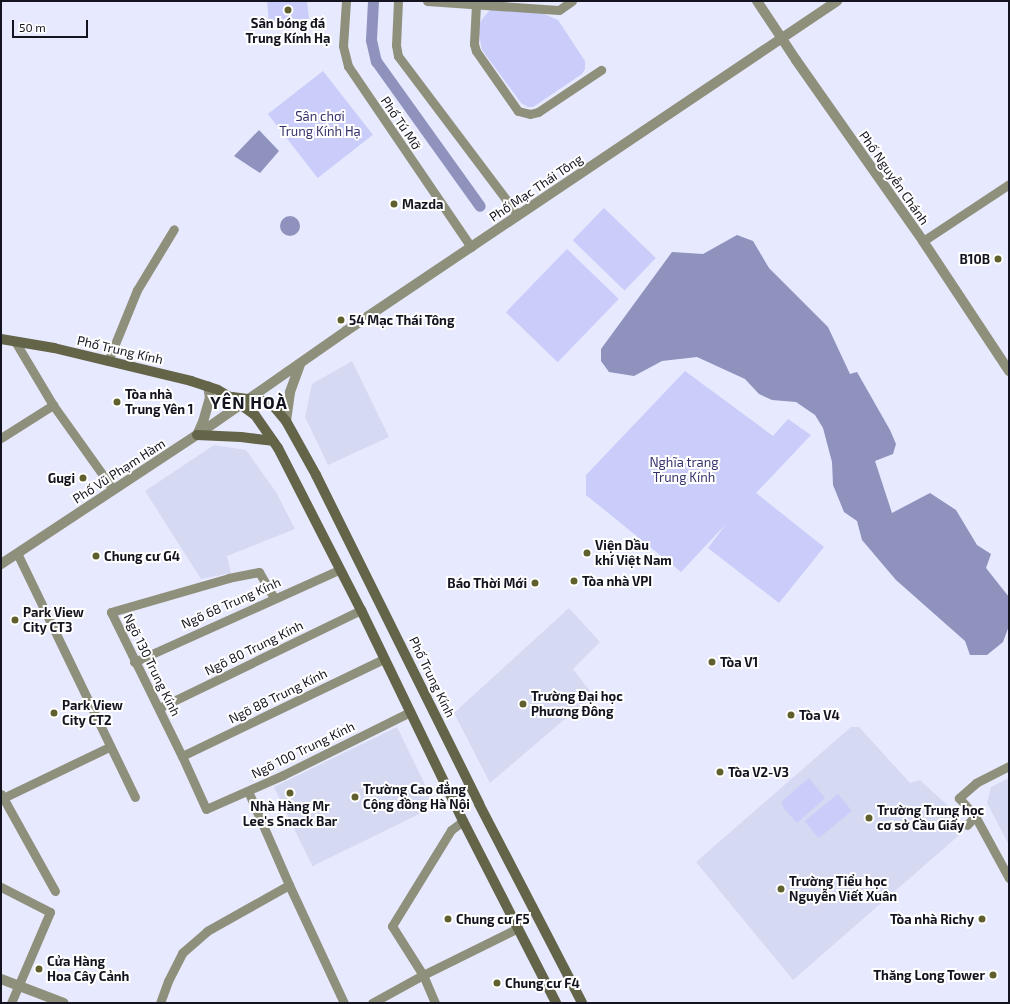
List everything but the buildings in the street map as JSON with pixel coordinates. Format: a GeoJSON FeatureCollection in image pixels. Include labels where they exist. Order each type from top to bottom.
{"type":"FeatureCollection","features":[{"type":"Feature","properties":{"kind":"main road","name":"Phố Trung Kính"},"geometry":{"type":"LineString","coordinates":[[1,339],[16,343],[54,348],[148,369],[208,386],[230,397],[255,415],[273,441],[361,610],[463,821],[556,1003]]}},
{"type":"Feature","properties":{"kind":"main road","name":"Phố Trung Kính"},"geometry":{"type":"LineString","coordinates":[[230,397],[270,402],[286,421],[316,475],[479,804],[582,1003]]}},
{"type":"Feature","properties":{"kind":"main road"},"geometry":{"type":"LineString","coordinates":[[197,435],[241,437],[273,441]]}},
{"type":"Feature","properties":{"kind":"street","name":"Phố Tú Mỡ"},"geometry":{"type":"LineString","coordinates":[[346,1],[343,46],[348,66],[472,247]]}},
{"type":"Feature","properties":{"kind":"street"},"geometry":{"type":"LineString","coordinates":[[398,1],[396,45],[398,56],[518,215]]}},
{"type":"Feature","properties":{"kind":"street"},"geometry":{"type":"LineString","coordinates":[[427,1],[559,10],[572,1]]}},
{"type":"Feature","properties":{"kind":"street","name":"Phố Nguyễn Chánh"},"geometry":{"type":"LineString","coordinates":[[757,1],[781,39],[923,241],[1009,371]]}},
{"type":"Feature","properties":{"kind":"street","name":"Phố Mạc Thái Tông"},"geometry":{"type":"LineString","coordinates":[[250,399],[346,331],[837,1]]}},
{"type":"Feature","properties":{"kind":"street"},"geometry":{"type":"LineString","coordinates":[[476,4],[474,44],[476,51],[518,111],[530,114],[538,112],[601,70]]}},
{"type":"Feature","properties":{"kind":"street"},"geometry":{"type":"LineString","coordinates":[[923,241],[1009,184]]}},
{"type":"Feature","properties":{"kind":"street"},"geometry":{"type":"LineString","coordinates":[[108,361],[137,290],[174,229]]}},
{"type":"Feature","properties":{"kind":"street"},"geometry":{"type":"LineString","coordinates":[[16,343],[53,405],[113,489]]}},
{"type":"Feature","properties":{"kind":"street"},"geometry":{"type":"LineString","coordinates":[[286,421],[290,392],[300,365]]}},
{"type":"Feature","properties":{"kind":"street"},"geometry":{"type":"LineString","coordinates":[[197,435],[204,422],[210,398],[208,386]]}},
{"type":"Feature","properties":{"kind":"street","name":"Phố Vũ Phạm Hàm"},"geometry":{"type":"LineString","coordinates":[[1,564],[250,399]]}},
{"type":"Feature","properties":{"kind":"street"},"geometry":{"type":"LineString","coordinates":[[2,436],[53,405]]}},
{"type":"Feature","properties":{"kind":"street"},"geometry":{"type":"LineString","coordinates":[[17,553],[109,747],[135,797]]}},
{"type":"Feature","properties":{"kind":"street","name":"Ngõ 68 Trung Kính"},"geometry":{"type":"LineString","coordinates":[[134,662],[339,570]]}},
{"type":"Feature","properties":{"kind":"street","name":"Ngõ 130 Trung Kính"},"geometry":{"type":"LineString","coordinates":[[206,809],[159,708],[134,662],[111,612],[229,578],[260,572],[274,598]]}},
{"type":"Feature","properties":{"kind":"street","name":"Ngõ 80 Trung Kính"},"geometry":{"type":"LineString","coordinates":[[159,708],[361,610]]}},
{"type":"Feature","properties":{"kind":"street","name":"Ngõ 88 Trung Kính"},"geometry":{"type":"LineString","coordinates":[[182,756],[384,659]]}},
{"type":"Feature","properties":{"kind":"street","name":"Ngõ 100 Trung Kính"},"geometry":{"type":"LineString","coordinates":[[206,809],[283,776],[410,712]]}},
{"type":"Feature","properties":{"kind":"street"},"geometry":{"type":"LineString","coordinates":[[55,891],[2,797],[109,747]]}},
{"type":"Feature","properties":{"kind":"street"},"geometry":{"type":"LineString","coordinates":[[1009,766],[976,784],[959,798],[975,816],[1009,878]]}},
{"type":"Feature","properties":{"kind":"street"},"geometry":{"type":"LineString","coordinates":[[248,791],[289,885],[344,1003]]}},
{"type":"Feature","properties":{"kind":"street"},"geometry":{"type":"LineString","coordinates":[[967,825],[975,816]]}},
{"type":"Feature","properties":{"kind":"street"},"geometry":{"type":"LineString","coordinates":[[436,1003],[423,975],[392,926],[451,830],[463,821]]}},
{"type":"Feature","properties":{"kind":"street"},"geometry":{"type":"LineString","coordinates":[[160,1003],[168,981],[182,953],[187,948],[206,931],[289,885]]}},
{"type":"Feature","properties":{"kind":"street"},"geometry":{"type":"LineString","coordinates":[[1,887],[50,912],[11,1003]]}},
{"type":"Feature","properties":{"kind":"street"},"geometry":{"type":"LineString","coordinates":[[372,1003],[423,975],[518,928]]}},
{"type":"Feature","properties":{"kind":"street"},"geometry":{"type":"LineString","coordinates":[[1,979],[64,1003]]}},
{"type":"Feature","properties":{"kind":"shaded area"},"geometry":{"type":"Polygon","coordinates":[[[259,130],[279,151],[260,173],[234,156],[259,130]]]}},
{"type":"Feature","properties":{"kind":"shaded area"},"geometry":{"type":"Polygon","coordinates":[[[290,216],[297,219],[300,226],[297,233],[290,236],[283,233],[280,226],[283,219],[290,216]]]}},
{"type":"Feature","properties":{"kind":"shaded area"},"geometry":{"type":"Polygon","coordinates":[[[737,235],[753,241],[769,268],[828,327],[850,374],[857,372],[890,430],[896,444],[893,454],[875,461],[892,513],[930,493],[956,510],[977,545],[991,554],[986,568],[1009,597],[1009,626],[1003,642],[987,655],[970,655],[965,641],[896,580],[862,540],[857,521],[844,512],[833,485],[832,462],[823,428],[815,415],[796,402],[772,400],[759,394],[745,379],[697,357],[662,361],[634,376],[609,372],[601,361],[601,349],[672,252],[703,254],[737,235]]]}},
{"type":"Feature","properties":{"kind":"shaded area"},"geometry":{"type":"Polygon","coordinates":[[[352,361],[389,437],[328,465],[305,417],[312,384],[352,361]]]}},
{"type":"Feature","properties":{"kind":"shaded area"},"geometry":{"type":"Polygon","coordinates":[[[214,445],[246,450],[276,492],[295,529],[227,556],[231,573],[201,579],[145,491],[214,445]]]}},
{"type":"Feature","properties":{"kind":"shaded area","name":"Trường Đại học Phương Đông"},"geometry":{"type":"Polygon","coordinates":[[[569,608],[600,642],[573,669],[593,695],[490,783],[454,713],[569,608]]]}},
{"type":"Feature","properties":{"kind":"shaded area","name":"Trường Cao đẳng Cộng đồng Hà Nội"},"geometry":{"type":"Polygon","coordinates":[[[397,727],[436,806],[312,866],[274,787],[397,727]]]}},
{"type":"Feature","properties":{"kind":"shaded area"},"geometry":{"type":"Polygon","coordinates":[[[851,727],[859,727],[910,783],[920,780],[947,805],[965,830],[793,980],[696,862],[851,727]]]}},
{"type":"Feature","properties":{"kind":"shaded area"},"geometry":{"type":"Polygon","coordinates":[[[1009,778],[1009,845],[987,803],[991,787],[1009,778]]]}},
{"type":"Feature","properties":{"kind":"green space","name":"Sân bóng đá Trung Kính Hạ"},"geometry":{"type":"Polygon","coordinates":[[[267,1],[307,1],[309,19],[269,23],[267,1]]]}},
{"type":"Feature","properties":{"kind":"green space"},"geometry":{"type":"Polygon","coordinates":[[[490,10],[542,13],[558,20],[585,61],[585,69],[582,74],[533,107],[528,107],[521,103],[482,50],[479,34],[480,23],[490,10]]]}},
{"type":"Feature","properties":{"kind":"green space","name":"Sân chơi Trung Kính Hạ"},"geometry":{"type":"Polygon","coordinates":[[[323,71],[373,135],[318,178],[268,114],[323,71]]]}},
{"type":"Feature","properties":{"kind":"green space"},"geometry":{"type":"Polygon","coordinates":[[[604,208],[656,258],[625,290],[573,240],[604,208]]]}},
{"type":"Feature","properties":{"kind":"green space"},"geometry":{"type":"Polygon","coordinates":[[[567,249],[619,299],[558,362],[506,312],[567,249]]]}},
{"type":"Feature","properties":{"kind":"green space","name":"Nghĩa trang Trung Kính"},"geometry":{"type":"Polygon","coordinates":[[[685,371],[773,436],[788,419],[811,435],[756,493],[824,547],[779,603],[708,548],[726,524],[681,572],[586,495],[586,475],[685,371]]]}},
{"type":"Feature","properties":{"kind":"green space"},"geometry":{"type":"Polygon","coordinates":[[[809,778],[825,798],[797,823],[785,810],[782,805],[782,801],[809,778]]]}},
{"type":"Feature","properties":{"kind":"green space"},"geometry":{"type":"Polygon","coordinates":[[[838,794],[852,811],[818,838],[805,821],[838,794]]]}},
{"type":"Feature","properties":{"kind":"waterway"},"geometry":{"type":"LineString","coordinates":[[373,1],[371,40],[376,61],[480,206]]}},
{"type":"Feature","properties":{"kind":"place","name":"Sân bóng đá Trung Kính Hạ"},"geometry":{"type":"Point","coordinates":[288,10]}},
{"type":"Feature","properties":{"kind":"place","name":"Mazda"},"geometry":{"type":"Point","coordinates":[394,204]}},
{"type":"Feature","properties":{"kind":"place","name":"B10B"},"geometry":{"type":"Point","coordinates":[998,259]}},
{"type":"Feature","properties":{"kind":"place","name":"54 Mạc Thái Tông"},"geometry":{"type":"Point","coordinates":[341,320]}},
{"type":"Feature","properties":{"kind":"place","name":"Tòa nhà Trung Yên 1"},"geometry":{"type":"Point","coordinates":[117,402]}},
{"type":"Feature","properties":{"kind":"place","name":"Gugi"},"geometry":{"type":"Point","coordinates":[83,478]}},
{"type":"Feature","properties":{"kind":"place","name":"Viện Dầu khí Việt Nam"},"geometry":{"type":"Point","coordinates":[587,553]}},
{"type":"Feature","properties":{"kind":"place","name":"Chung cư G4"},"geometry":{"type":"Point","coordinates":[96,556]}},
{"type":"Feature","properties":{"kind":"place","name":"Tòa nhà VPI"},"geometry":{"type":"Point","coordinates":[574,581]}},
{"type":"Feature","properties":{"kind":"place","name":"Báo Thời Mới"},"geometry":{"type":"Point","coordinates":[535,583]}},
{"type":"Feature","properties":{"kind":"place","name":"Park View City CT3"},"geometry":{"type":"Point","coordinates":[15,620]}},
{"type":"Feature","properties":{"kind":"place","name":"Tòa V1"},"geometry":{"type":"Point","coordinates":[712,662]}},
{"type":"Feature","properties":{"kind":"place","name":"Trường Đại học Phương Đông"},"geometry":{"type":"Point","coordinates":[523,704]}},
{"type":"Feature","properties":{"kind":"place","name":"Park View City CT2"},"geometry":{"type":"Point","coordinates":[54,713]}},
{"type":"Feature","properties":{"kind":"place","name":"Tòa V4"},"geometry":{"type":"Point","coordinates":[791,715]}},
{"type":"Feature","properties":{"kind":"place","name":"Tòa V2-V3"},"geometry":{"type":"Point","coordinates":[720,772]}},
{"type":"Feature","properties":{"kind":"place","name":"Nhà Hàng Mr Lee's Snack Bar"},"geometry":{"type":"Point","coordinates":[290,793]}},
{"type":"Feature","properties":{"kind":"place","name":"Trường Cao đẳng Cộng đồng Hà Nội"},"geometry":{"type":"Point","coordinates":[355,797]}},
{"type":"Feature","properties":{"kind":"place","name":"Trường Trung học cơ sở Cầu Giấy"},"geometry":{"type":"Point","coordinates":[869,818]}},
{"type":"Feature","properties":{"kind":"place","name":"Trường Tiểu học Nguyễn Viết Xuân"},"geometry":{"type":"Point","coordinates":[781,889]}},
{"type":"Feature","properties":{"kind":"place","name":"Chung cư F5"},"geometry":{"type":"Point","coordinates":[448,919]}},
{"type":"Feature","properties":{"kind":"place","name":"Tòa nhà Richy"},"geometry":{"type":"Point","coordinates":[982,919]}},
{"type":"Feature","properties":{"kind":"place","name":"Cửa Hàng Hoa Cây Cảnh"},"geometry":{"type":"Point","coordinates":[39,969]}},
{"type":"Feature","properties":{"kind":"place","name":"Thăng Long Tower"},"geometry":{"type":"Point","coordinates":[993,975]}},
{"type":"Feature","properties":{"kind":"place","name":"Chung cư F4"},"geometry":{"type":"Point","coordinates":[497,983]}},
{"type":"Feature","properties":{"kind":"district","name":"YÊN HOÀ"},"geometry":{"type":"Point","coordinates":[249,403]}}]}
